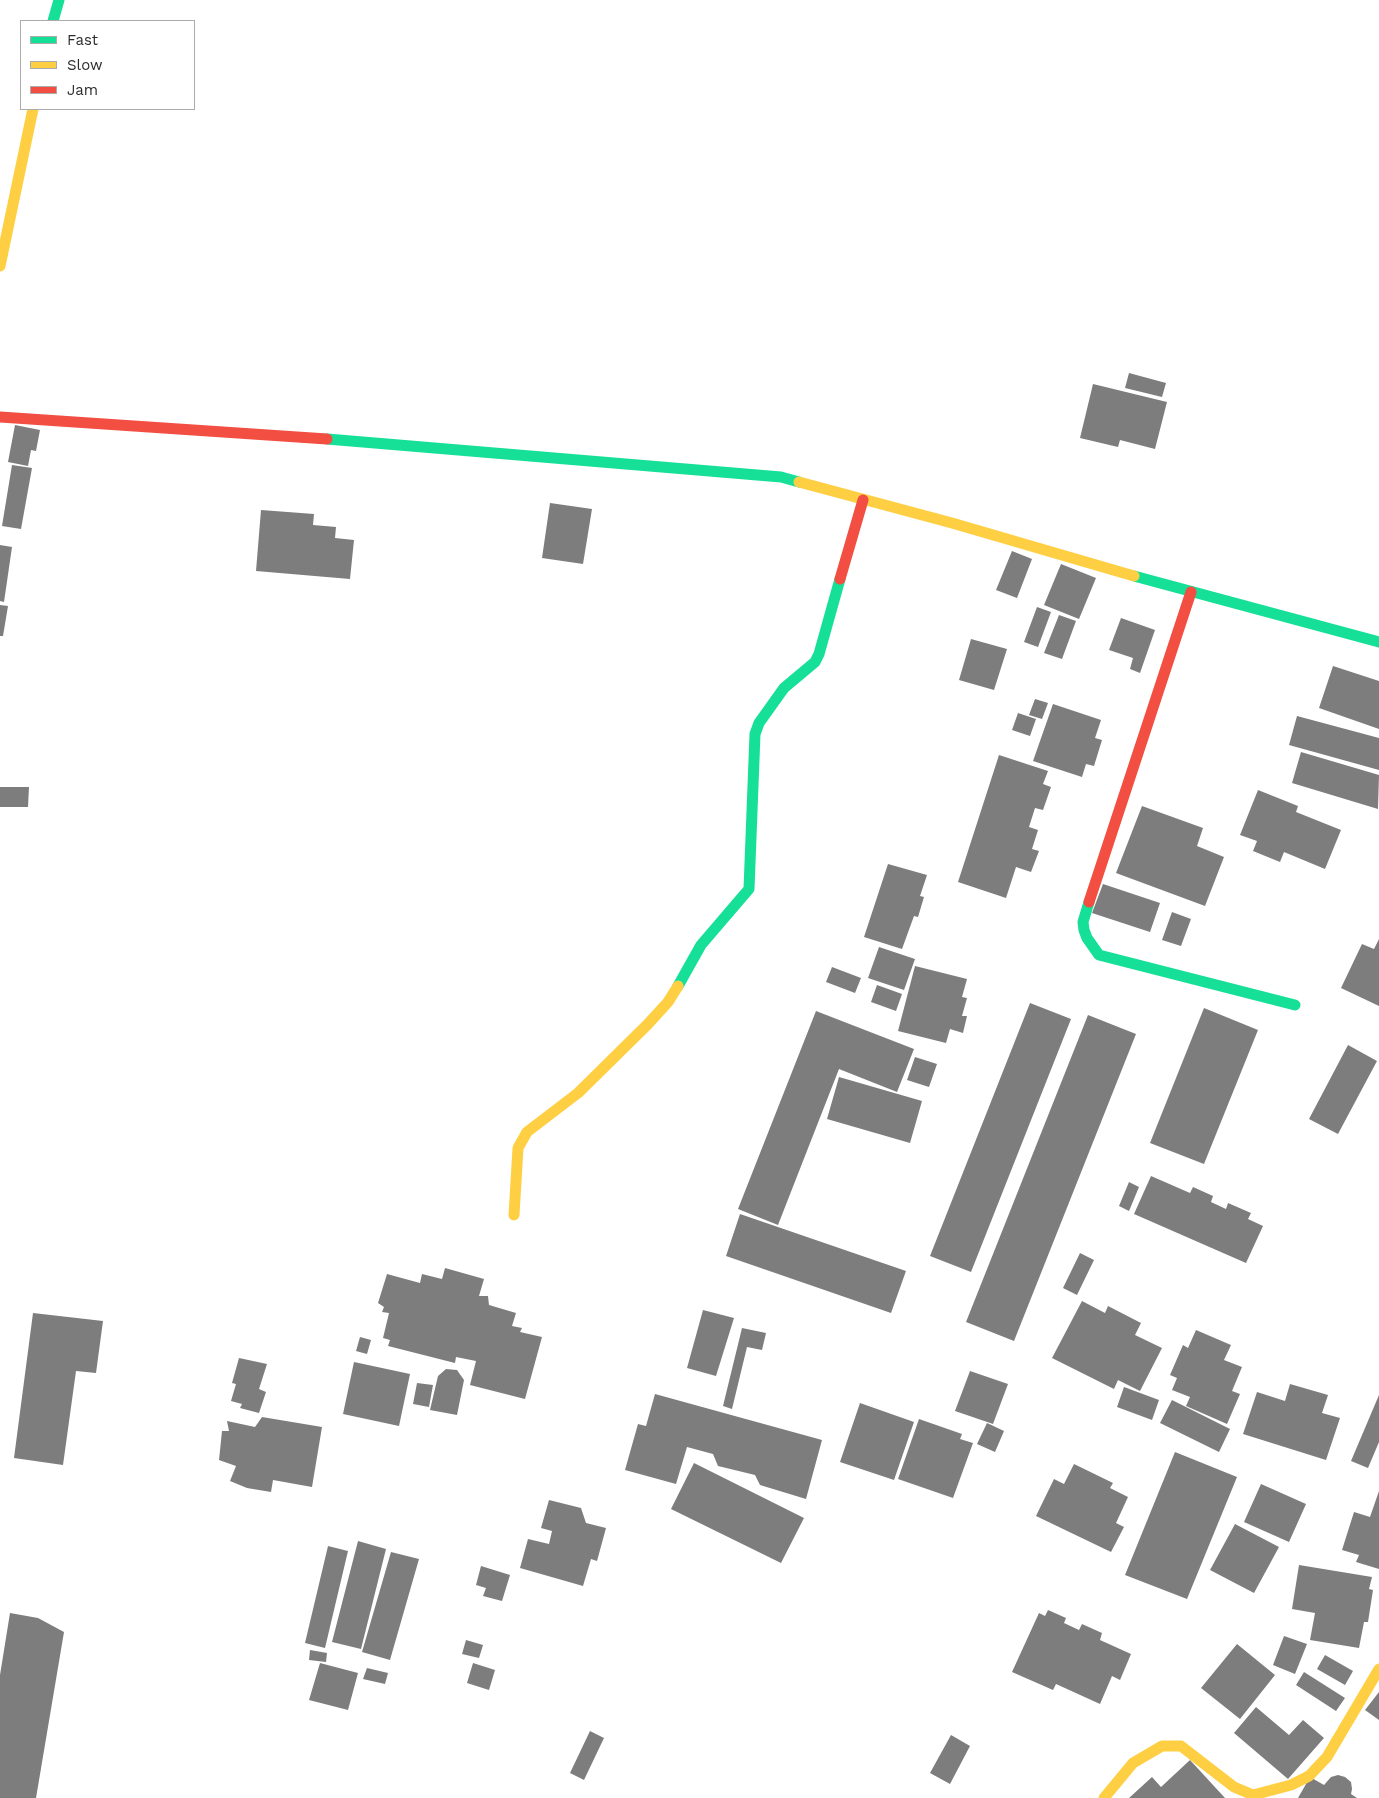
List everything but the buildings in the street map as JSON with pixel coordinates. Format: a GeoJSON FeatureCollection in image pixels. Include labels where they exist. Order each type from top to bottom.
{"type":"FeatureCollection","features":[{"type":"Feature","properties":{"kind":"street"},"geometry":{"type":"LineString","coordinates":[[53,20],[59,0]]}},
{"type":"Feature","properties":{"kind":"street"},"geometry":{"type":"LineString","coordinates":[[0,266],[33,110]]}},
{"type":"Feature","properties":{"kind":"street"},"geometry":{"type":"LineString","coordinates":[[0,417],[366,442],[781,477],[952,523],[1191,592],[1379,642]]}},
{"type":"Feature","properties":{"kind":"street"},"geometry":{"type":"LineString","coordinates":[[514,1215],[518,1148],[527,1132],[578,1093],[663,1008],[690,961],[749,889],[755,734],[759,723],[784,688],[815,662],[820,654],[863,500]]}},
{"type":"Feature","properties":{"kind":"street"},"geometry":{"type":"LineString","coordinates":[[1191,592],[1083,922],[1084,930],[1087,938],[1099,955],[1295,1005]]}},
{"type":"Feature","properties":{"kind":"street"},"geometry":{"type":"LineString","coordinates":[[1104,1798],[1133,1763],[1162,1746],[1181,1746],[1234,1786],[1253,1796],[1291,1785],[1309,1776],[1327,1757],[1379,1669]]}},
{"type":"Feature","properties":{"kind":"traffic: fast"},"geometry":{"type":"LineString","coordinates":[[53,20],[59,0]]}},
{"type":"Feature","properties":{"kind":"traffic: fast"},"geometry":{"type":"LineString","coordinates":[[327,439],[781,477],[799,482]]}},
{"type":"Feature","properties":{"kind":"traffic: fast"},"geometry":{"type":"LineString","coordinates":[[1134,576],[1379,642]]}},
{"type":"Feature","properties":{"kind":"traffic: fast"},"geometry":{"type":"LineString","coordinates":[[678,986],[701,945],[749,889],[755,734],[759,723],[784,688],[815,662],[819,654],[840,579]]}},
{"type":"Feature","properties":{"kind":"traffic: fast"},"geometry":{"type":"LineString","coordinates":[[1089,902],[1083,922],[1084,930],[1087,938],[1099,955],[1295,1005]]}},
{"type":"Feature","properties":{"kind":"traffic: slow"},"geometry":{"type":"LineString","coordinates":[[0,266],[33,110]]}},
{"type":"Feature","properties":{"kind":"traffic: slow"},"geometry":{"type":"LineString","coordinates":[[799,482],[952,523],[1134,576]]}},
{"type":"Feature","properties":{"kind":"traffic: slow"},"geometry":{"type":"LineString","coordinates":[[514,1215],[518,1148],[527,1132],[578,1093],[648,1024],[668,1002],[678,986]]}},
{"type":"Feature","properties":{"kind":"traffic: slow"},"geometry":{"type":"LineString","coordinates":[[1104,1798],[1133,1763],[1162,1746],[1181,1746],[1234,1787],[1253,1795],[1291,1785],[1309,1776],[1327,1757],[1379,1669]]}},
{"type":"Feature","properties":{"kind":"traffic: jam"},"geometry":{"type":"LineString","coordinates":[[0,417],[327,439]]}},
{"type":"Feature","properties":{"kind":"traffic: jam"},"geometry":{"type":"LineString","coordinates":[[840,579],[863,500]]}},
{"type":"Feature","properties":{"kind":"traffic: jam"},"geometry":{"type":"LineString","coordinates":[[1089,902],[1191,592]]}}]}
